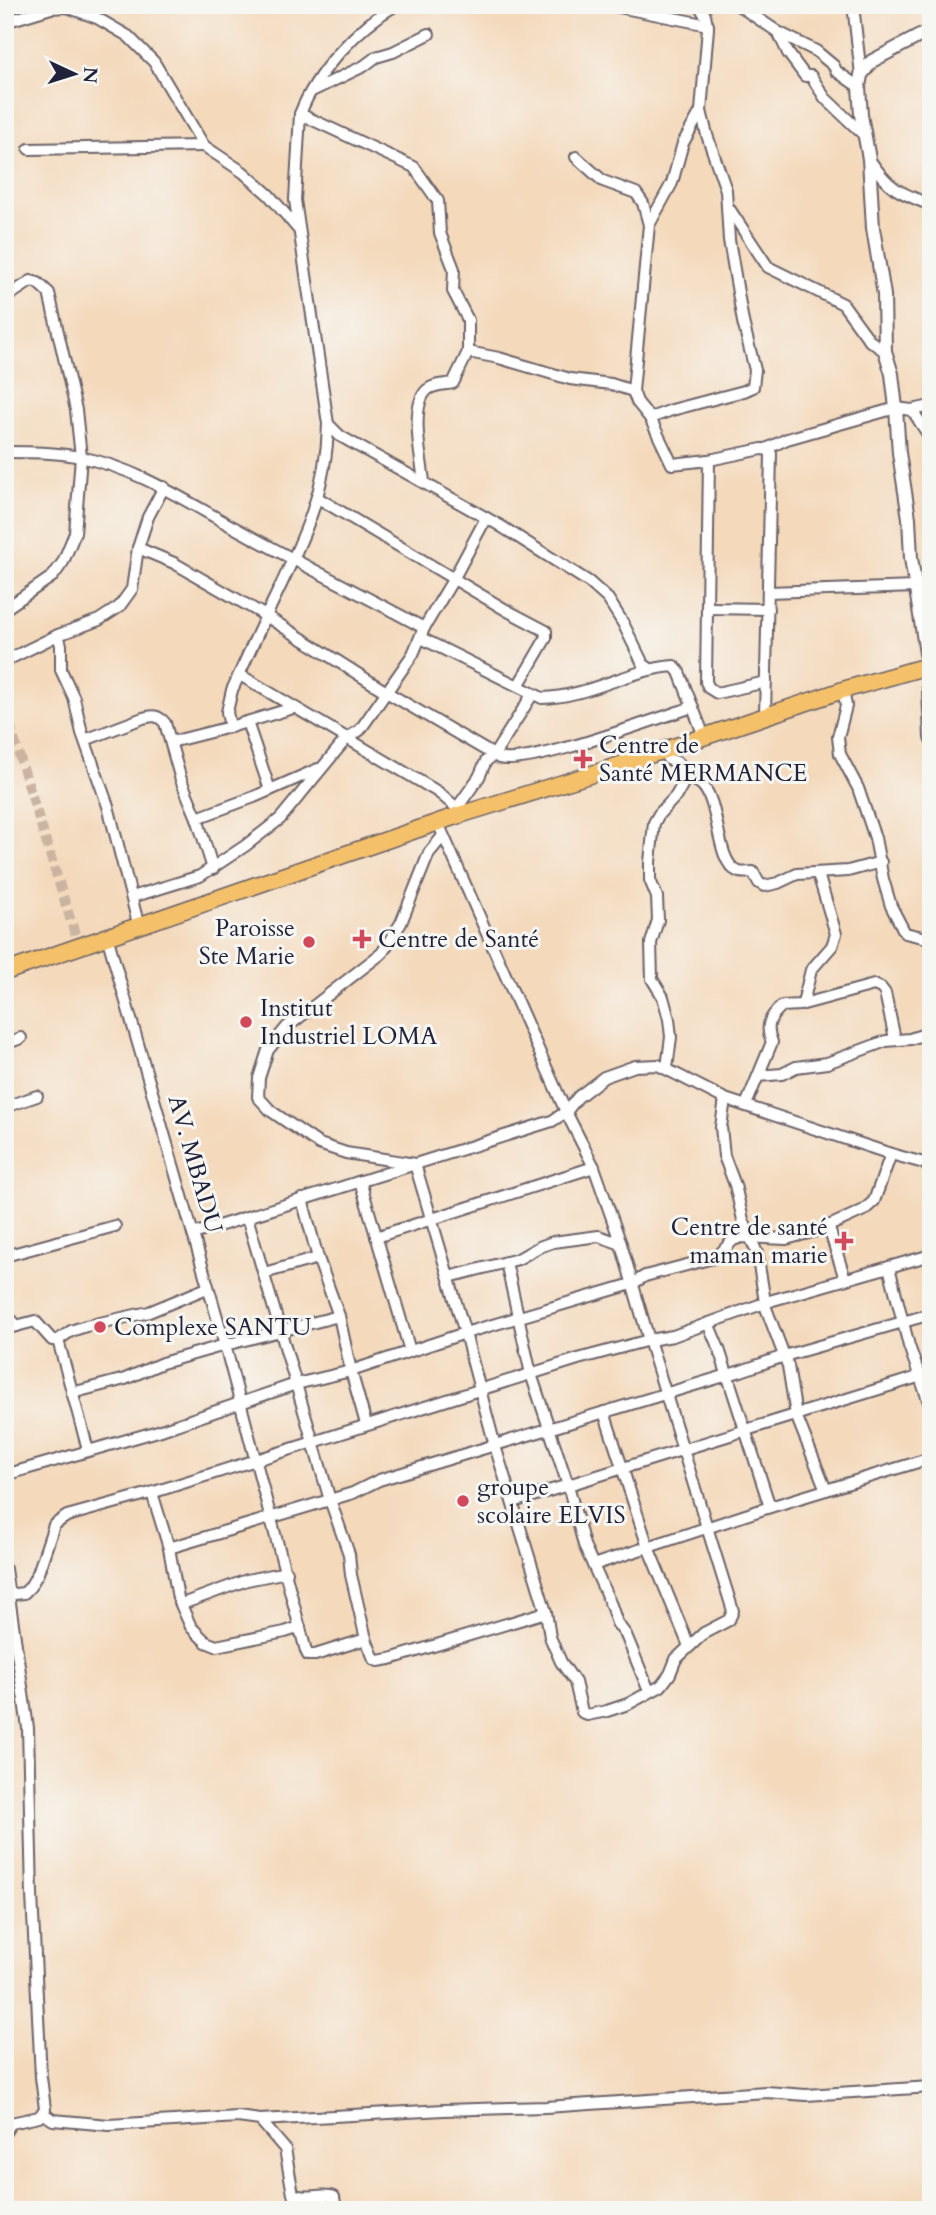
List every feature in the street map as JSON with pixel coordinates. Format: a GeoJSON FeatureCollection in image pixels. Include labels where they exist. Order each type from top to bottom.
{"type":"FeatureCollection","features":[{"type":"Feature","properties":{"kind":"main road"},"geometry":{"type":"LineString","coordinates":[[5,972],[107,936],[440,829],[457,812],[930,665]]}},
{"type":"Feature","properties":{"kind":"street"},"geometry":{"type":"LineString","coordinates":[[230,727],[227,712],[232,690],[294,558],[318,498],[328,452],[328,424],[295,200],[300,114],[311,91],[338,55],[376,17],[396,5]]}},
{"type":"Feature","properties":{"kind":"street"},"geometry":{"type":"LineString","coordinates":[[609,5],[708,25]]}},
{"type":"Feature","properties":{"kind":"street"},"geometry":{"type":"LineString","coordinates":[[650,418],[744,391],[753,387],[755,382],[736,290],[724,183],[701,111],[708,25],[699,5]]}},
{"type":"Feature","properties":{"kind":"street"},"geometry":{"type":"LineString","coordinates":[[738,5],[778,32],[816,51],[834,66],[836,71],[860,81]]}},
{"type":"Feature","properties":{"kind":"street"},"geometry":{"type":"LineString","coordinates":[[853,5],[864,135],[869,159],[873,229],[884,295],[885,351],[896,408],[911,558],[930,665],[931,738]]}},
{"type":"Feature","properties":{"kind":"street"},"geometry":{"type":"LineString","coordinates":[[5,22],[51,8],[67,7],[97,18],[128,36],[154,62],[204,146],[243,172],[269,195],[298,230]]}},
{"type":"Feature","properties":{"kind":"street"},"geometry":{"type":"LineString","coordinates":[[860,81],[866,67],[882,54],[931,30]]}},
{"type":"Feature","properties":{"kind":"street"},"geometry":{"type":"LineString","coordinates":[[778,32],[788,53],[805,76],[811,76],[825,98],[864,135]]}},
{"type":"Feature","properties":{"kind":"street"},"geometry":{"type":"LineString","coordinates":[[311,91],[429,33]]}},
{"type":"Feature","properties":{"kind":"street"},"geometry":{"type":"LineString","coordinates":[[649,225],[672,183],[683,143],[701,111]]}},
{"type":"Feature","properties":{"kind":"street"},"geometry":{"type":"LineString","coordinates":[[300,114],[414,167],[438,201],[440,233],[454,269],[453,291],[468,320],[468,352],[453,383],[435,386],[423,395],[418,421],[418,442],[424,482]]}},
{"type":"Feature","properties":{"kind":"street"},"geometry":{"type":"LineString","coordinates":[[29,149],[204,146]]}},
{"type":"Feature","properties":{"kind":"street"},"geometry":{"type":"LineString","coordinates":[[576,157],[603,180],[636,193],[643,203],[649,225],[633,391],[637,402],[650,418],[672,464],[766,449],[787,439],[896,408],[912,410],[931,406]]}},
{"type":"Feature","properties":{"kind":"street"},"geometry":{"type":"LineString","coordinates":[[869,159],[888,184],[903,194],[931,205]]}},
{"type":"Feature","properties":{"kind":"street"},"geometry":{"type":"LineString","coordinates":[[727,205],[768,267],[843,304],[870,341],[885,351]]}},
{"type":"Feature","properties":{"kind":"street"},"geometry":{"type":"LineString","coordinates":[[5,298],[31,281],[38,283],[49,293],[76,411],[81,457],[75,533],[63,562],[53,576],[5,609]]}},
{"type":"Feature","properties":{"kind":"street"},"geometry":{"type":"LineString","coordinates":[[468,352],[499,358],[570,379],[611,384],[633,391]]}},
{"type":"Feature","properties":{"kind":"street"},"geometry":{"type":"LineString","coordinates":[[912,410],[931,439]]}},
{"type":"Feature","properties":{"kind":"street"},"geometry":{"type":"LineString","coordinates":[[328,424],[341,436],[486,518],[589,582],[608,600],[623,623],[643,664],[650,669]]}},
{"type":"Feature","properties":{"kind":"street"},"geometry":{"type":"LineString","coordinates":[[765,716],[772,466],[771,454],[766,449]]}},
{"type":"Feature","properties":{"kind":"street"},"geometry":{"type":"LineString","coordinates":[[5,452],[81,457],[118,467],[164,487],[294,558],[532,695],[561,698],[603,687],[650,669],[676,667],[704,736]]}},
{"type":"Feature","properties":{"kind":"street"},"geometry":{"type":"LineString","coordinates":[[709,460],[705,671],[709,688],[717,693],[766,682]]}},
{"type":"Feature","properties":{"kind":"street"},"geometry":{"type":"LineString","coordinates":[[5,661],[58,635],[99,620],[119,607],[132,589],[138,548],[148,517],[164,487]]}},
{"type":"Feature","properties":{"kind":"street"},"geometry":{"type":"LineString","coordinates":[[318,498],[547,632],[518,686]]}},
{"type":"Feature","properties":{"kind":"street"},"geometry":{"type":"LineString","coordinates":[[132,897],[200,876],[280,819],[346,739],[360,730],[388,693],[486,518]]}},
{"type":"Feature","properties":{"kind":"street"},"geometry":{"type":"LineString","coordinates":[[138,548],[174,563],[266,616],[388,693],[505,760],[552,753],[693,707]]}},
{"type":"Feature","properties":{"kind":"street"},"geometry":{"type":"LineString","coordinates":[[768,592],[916,587],[931,582]]}},
{"type":"Feature","properties":{"kind":"street"},"geometry":{"type":"LineString","coordinates":[[707,608],[768,609]]}},
{"type":"Feature","properties":{"kind":"street"},"geometry":{"type":"LineString","coordinates":[[58,635],[61,645],[61,670],[74,698],[85,740],[108,806],[139,927]]}},
{"type":"Feature","properties":{"kind":"street"},"geometry":{"type":"LineString","coordinates":[[240,675],[429,787],[457,812],[486,761],[494,755],[532,695]]}},
{"type":"Feature","properties":{"kind":"street"},"geometry":{"type":"LineString","coordinates":[[843,690],[845,715],[838,746],[859,788],[891,906],[902,929],[909,935],[931,939]]}},
{"type":"Feature","properties":{"kind":"street"},"geometry":{"type":"LineString","coordinates":[[171,742],[293,708]]}},
{"type":"Feature","properties":{"kind":"street"},"geometry":{"type":"LineString","coordinates":[[85,740],[151,716],[161,718],[165,723],[181,780],[197,818],[213,869]]}},
{"type":"Feature","properties":{"kind":"street"},"geometry":{"type":"LineString","coordinates":[[247,722],[271,789]]}},
{"type":"Feature","properties":{"kind":"street"},"geometry":{"type":"LineString","coordinates":[[663,750],[668,759],[679,764],[685,780],[654,823],[650,862],[650,880],[657,897],[658,920],[651,943],[652,979],[663,997],[669,1019],[671,1037],[667,1068]]}},
{"type":"Feature","properties":{"kind":"street"},"geometry":{"type":"LineString","coordinates":[[197,818],[324,766]]}},
{"type":"Feature","properties":{"kind":"street"},"geometry":{"type":"LineString","coordinates":[[684,775],[706,790],[721,845],[735,870],[753,872],[764,886],[797,874],[861,868],[881,862]]}},
{"type":"Feature","properties":{"kind":"street"},"geometry":{"type":"LineString","coordinates":[[415,1164],[495,1446],[546,1612],[550,1637],[561,1662],[575,1682],[582,1712],[587,1715],[628,1704],[666,1681],[676,1659],[689,1646],[704,1633],[733,1616],[621,1244],[594,1167],[566,1112],[440,829]]}},
{"type":"Feature","properties":{"kind":"street"},"geometry":{"type":"LineString","coordinates":[[415,1164],[346,1153],[319,1144],[262,1103],[257,1089],[268,1050],[277,1037],[382,953],[402,920],[440,829]]}},
{"type":"Feature","properties":{"kind":"street"},"geometry":{"type":"LineString","coordinates":[[803,1003],[811,970],[832,946],[836,934],[818,874]]}},
{"type":"Feature","properties":{"kind":"street","name":"AV. MBADU"},"geometry":{"type":"LineString","coordinates":[[107,936],[225,1345],[306,1651],[311,1656],[366,1639]]}},
{"type":"Feature","properties":{"kind":"street"},"geometry":{"type":"LineString","coordinates":[[746,1105],[772,1042],[768,1023],[782,1006],[800,1005],[874,985],[885,993],[895,1039]]}},
{"type":"Feature","properties":{"kind":"street"},"geometry":{"type":"LineString","coordinates":[[758,1076],[782,1074],[796,1067],[827,1063],[895,1039],[910,1039],[931,1032]]}},
{"type":"Feature","properties":{"kind":"street"},"geometry":{"type":"LineString","coordinates":[[5,1044],[21,1038]]}},
{"type":"Feature","properties":{"kind":"street"},"geometry":{"type":"LineString","coordinates":[[193,1234],[552,1121],[566,1112],[578,1097],[604,1077],[635,1066],[658,1065],[667,1068],[725,1099],[931,1165]]}},
{"type":"Feature","properties":{"kind":"street"},"geometry":{"type":"LineString","coordinates":[[5,1107],[37,1096]]}},
{"type":"Feature","properties":{"kind":"street"},"geometry":{"type":"LineString","coordinates":[[725,1099],[721,1142],[743,1220],[761,1267],[765,1303],[784,1356],[796,1415],[826,1490]]}},
{"type":"Feature","properties":{"kind":"street"},"geometry":{"type":"LineString","coordinates":[[5,1475],[158,1431],[296,1384],[351,1371],[465,1333],[632,1283],[645,1276],[717,1257],[733,1240],[749,1235],[786,1239],[820,1230],[864,1210],[874,1201],[891,1154]]}},
{"type":"Feature","properties":{"kind":"street"},"geometry":{"type":"LineString","coordinates":[[376,1237],[594,1167]]}},
{"type":"Feature","properties":{"kind":"street"},"geometry":{"type":"LineString","coordinates":[[359,1181],[410,1351]]}},
{"type":"Feature","properties":{"kind":"street"},"geometry":{"type":"LineString","coordinates":[[302,1199],[318,1258],[339,1316],[366,1424]]}},
{"type":"Feature","properties":{"kind":"street"},"geometry":{"type":"LineString","coordinates":[[247,1217],[312,1442],[349,1554],[351,1575],[366,1639],[374,1659],[381,1661],[546,1612]]}},
{"type":"Feature","properties":{"kind":"street"},"geometry":{"type":"LineString","coordinates":[[828,1225],[845,1279]]}},
{"type":"Feature","properties":{"kind":"street"},"geometry":{"type":"LineString","coordinates":[[5,1256],[115,1226]]}},
{"type":"Feature","properties":{"kind":"street"},"geometry":{"type":"LineString","coordinates":[[449,1277],[518,1259],[553,1242],[599,1236],[621,1244]]}},
{"type":"Feature","properties":{"kind":"street"},"geometry":{"type":"LineString","coordinates":[[7,1595],[24,1593],[30,1587],[38,1573],[51,1532],[60,1518],[154,1492],[531,1374],[649,1340],[673,1336],[765,1303],[931,1255]]}},
{"type":"Feature","properties":{"kind":"street"},"geometry":{"type":"LineString","coordinates":[[264,1273],[318,1258]]}},
{"type":"Feature","properties":{"kind":"street"},"geometry":{"type":"LineString","coordinates":[[506,1262],[531,1374],[568,1485],[584,1545],[649,1691]]}},
{"type":"Feature","properties":{"kind":"street"},"geometry":{"type":"LineString","coordinates":[[889,1266],[918,1376],[931,1408]]}},
{"type":"Feature","properties":{"kind":"street"},"geometry":{"type":"LineString","coordinates":[[5,1313],[11,1327],[37,1322],[52,1340],[58,1340],[71,1331],[149,1312],[207,1288]]}},
{"type":"Feature","properties":{"kind":"street"},"geometry":{"type":"LineString","coordinates":[[169,1548],[353,1493],[379,1480],[784,1356],[931,1314]]}},
{"type":"Feature","properties":{"kind":"street"},"geometry":{"type":"LineString","coordinates":[[72,1393],[125,1379],[162,1363],[339,1316]]}},
{"type":"Feature","properties":{"kind":"street"},"geometry":{"type":"LineString","coordinates":[[708,1323],[770,1507]]}},
{"type":"Feature","properties":{"kind":"street"},"geometry":{"type":"LineString","coordinates":[[58,1340],[88,1450]]}},
{"type":"Feature","properties":{"kind":"street"},"geometry":{"type":"LineString","coordinates":[[513,1503],[931,1373]]}},
{"type":"Feature","properties":{"kind":"street"},"geometry":{"type":"LineString","coordinates":[[604,1412],[648,1547],[689,1646]]}},
{"type":"Feature","properties":{"kind":"street"},"geometry":{"type":"LineString","coordinates":[[593,1565],[931,1458]]}},
{"type":"Feature","properties":{"kind":"street"},"geometry":{"type":"LineString","coordinates":[[154,1492],[169,1548],[177,1593],[191,1627],[214,1646],[300,1627]]}},
{"type":"Feature","properties":{"kind":"street"},"geometry":{"type":"LineString","coordinates":[[5,1569],[28,1728],[32,1895],[44,2114]]}},
{"type":"Feature","properties":{"kind":"street"},"geometry":{"type":"LineString","coordinates":[[182,1604],[247,1580],[287,1572]]}},
{"type":"Feature","properties":{"kind":"street"},"geometry":{"type":"LineString","coordinates":[[44,2114],[53,2120],[109,2125],[238,2117],[260,2120],[546,2106],[766,2092],[806,2095],[931,2087]]}},
{"type":"Feature","properties":{"kind":"street"},"geometry":{"type":"LineString","coordinates":[[5,2132],[11,2123],[44,2114]]}},
{"type":"Feature","properties":{"kind":"street"},"geometry":{"type":"LineString","coordinates":[[260,2120],[285,2149],[293,2194],[307,2197],[330,2195],[334,2197],[336,2210]]}},
{"type":"Feature","properties":{"kind":"tunnel"},"geometry":{"type":"LineString","coordinates":[[5,710],[79,947]]}},
{"type":"Feature","properties":{"kind":"place","name":"Centre de Santé MERMANCE"},"geometry":{"type":"Point","coordinates":[583,759]}},
{"type":"Feature","properties":{"kind":"place","name":"Centre de Santé"},"geometry":{"type":"Point","coordinates":[362,939]}},
{"type":"Feature","properties":{"kind":"place","name":"Paroisse Ste Marie"},"geometry":{"type":"Point","coordinates":[309,942]}},
{"type":"Feature","properties":{"kind":"place","name":"Institut Industriel LOMA"},"geometry":{"type":"Point","coordinates":[246,1022]}},
{"type":"Feature","properties":{"kind":"place","name":"Centre de santé maman marie"},"geometry":{"type":"Point","coordinates":[844,1241]}},
{"type":"Feature","properties":{"kind":"place","name":"Complexe SANTU"},"geometry":{"type":"Point","coordinates":[100,1327]}},
{"type":"Feature","properties":{"kind":"place","name":"groupe scolaire ELVIS"},"geometry":{"type":"Point","coordinates":[463,1501]}}]}
